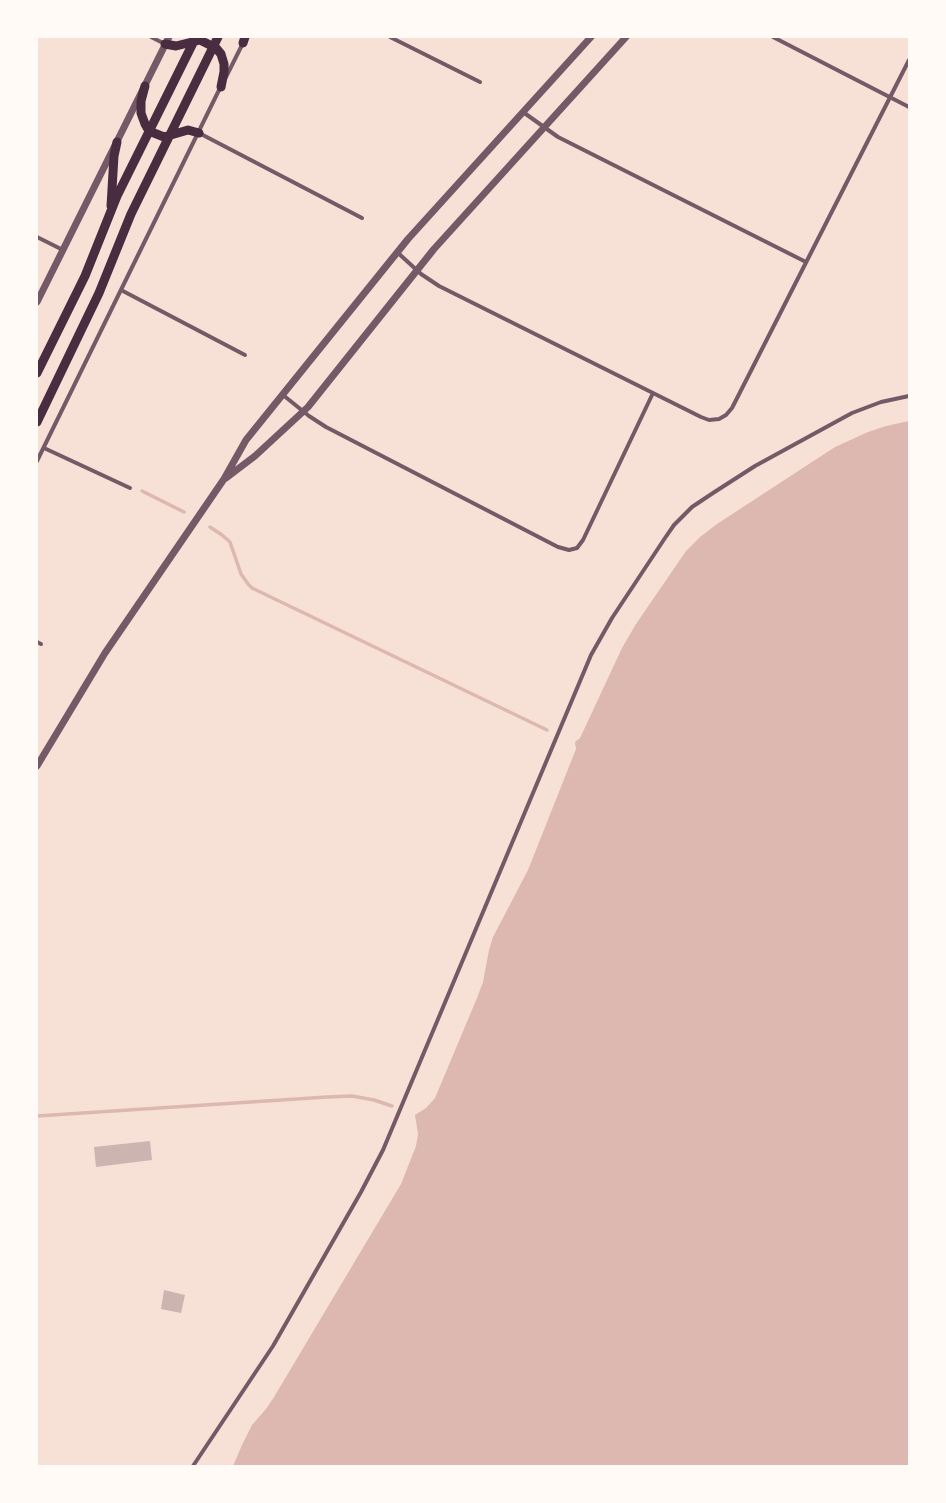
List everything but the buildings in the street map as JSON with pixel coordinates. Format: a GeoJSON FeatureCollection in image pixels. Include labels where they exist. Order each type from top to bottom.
{"type":"FeatureCollection","features":[{"type":"Feature","properties":{"kind":"main road"},"geometry":{"type":"LineString","coordinates":[[37,422],[99,293],[131,214],[218,37]]}},
{"type":"Feature","properties":{"kind":"main road"},"geometry":{"type":"LineString","coordinates":[[37,373],[85,276],[110,213],[195,39]]}},
{"type":"Feature","properties":{"kind":"main road"},"geometry":{"type":"LineString","coordinates":[[167,41],[176,46],[195,39],[202,40],[214,46],[221,54],[224,64],[221,87]]}},
{"type":"Feature","properties":{"kind":"main road"},"geometry":{"type":"LineString","coordinates":[[145,86],[141,101],[141,113],[149,131],[160,136],[170,136],[188,130],[199,133]]}},
{"type":"Feature","properties":{"kind":"main road"},"geometry":{"type":"LineString","coordinates":[[110,213],[114,156],[117,142]]}},
{"type":"Feature","properties":{"kind":"street"},"geometry":{"type":"LineString","coordinates":[[37,302],[167,41],[151,37]]}},
{"type":"Feature","properties":{"kind":"street"},"geometry":{"type":"LineString","coordinates":[[390,37],[480,82]]}},
{"type":"Feature","properties":{"kind":"street"},"geometry":{"type":"LineString","coordinates":[[37,766],[115,638],[224,479],[243,445],[397,252],[591,37]]}},
{"type":"Feature","properties":{"kind":"street"},"geometry":{"type":"LineString","coordinates":[[224,479],[250,460],[303,412],[317,397],[416,270],[626,37]]}},
{"type":"Feature","properties":{"kind":"street"},"geometry":{"type":"LineString","coordinates":[[774,37],[909,107]]}},
{"type":"Feature","properties":{"kind":"street"},"geometry":{"type":"LineString","coordinates":[[37,461],[245,39]]}},
{"type":"Feature","properties":{"kind":"street"},"geometry":{"type":"LineString","coordinates":[[397,252],[427,279],[439,286],[700,417],[709,420],[719,419],[726,415],[732,408],[909,60]]}},
{"type":"Feature","properties":{"kind":"street"},"geometry":{"type":"LineString","coordinates":[[523,112],[558,137],[806,262]]}},
{"type":"Feature","properties":{"kind":"street"},"geometry":{"type":"LineString","coordinates":[[199,133],[362,218]]}},
{"type":"Feature","properties":{"kind":"street"},"geometry":{"type":"LineString","coordinates":[[37,237],[63,250]]}},
{"type":"Feature","properties":{"kind":"street"},"geometry":{"type":"LineString","coordinates":[[121,290],[245,355]]}},
{"type":"Feature","properties":{"kind":"street"},"geometry":{"type":"LineString","coordinates":[[283,395],[303,412],[326,427],[558,548],[573,550],[579,546],[583,540],[653,393]]}},
{"type":"Feature","properties":{"kind":"street"},"geometry":{"type":"LineString","coordinates":[[193,1466],[273,1346],[361,1192],[383,1150],[592,655],[612,618],[665,538],[674,525],[692,507],[760,464],[852,413],[881,402],[909,396]]}},
{"type":"Feature","properties":{"kind":"street"},"geometry":{"type":"LineString","coordinates":[[44,448],[130,488]]}},
{"type":"Feature","properties":{"kind":"shaded area"},"geometry":{"type":"Polygon","coordinates":[[[909,421],[909,1466],[233,1466],[252,1425],[274,1397],[401,1184],[416,1146],[418,1134],[415,1115],[426,1108],[435,1098],[483,982],[493,937],[528,870],[576,749],[575,742],[580,738],[622,648],[636,624],[686,551],[700,537],[717,524],[835,447],[868,432],[909,421]]]}},
{"type":"Feature","properties":{"kind":"waterway"},"geometry":{"type":"LineString","coordinates":[[142,491],[184,512]]}},
{"type":"Feature","properties":{"kind":"waterway"},"geometry":{"type":"LineString","coordinates":[[210,527],[230,542],[241,574],[252,588],[547,730]]}},
{"type":"Feature","properties":{"kind":"waterway"},"geometry":{"type":"LineString","coordinates":[[37,1116],[352,1096],[374,1100],[392,1106]]}}]}
